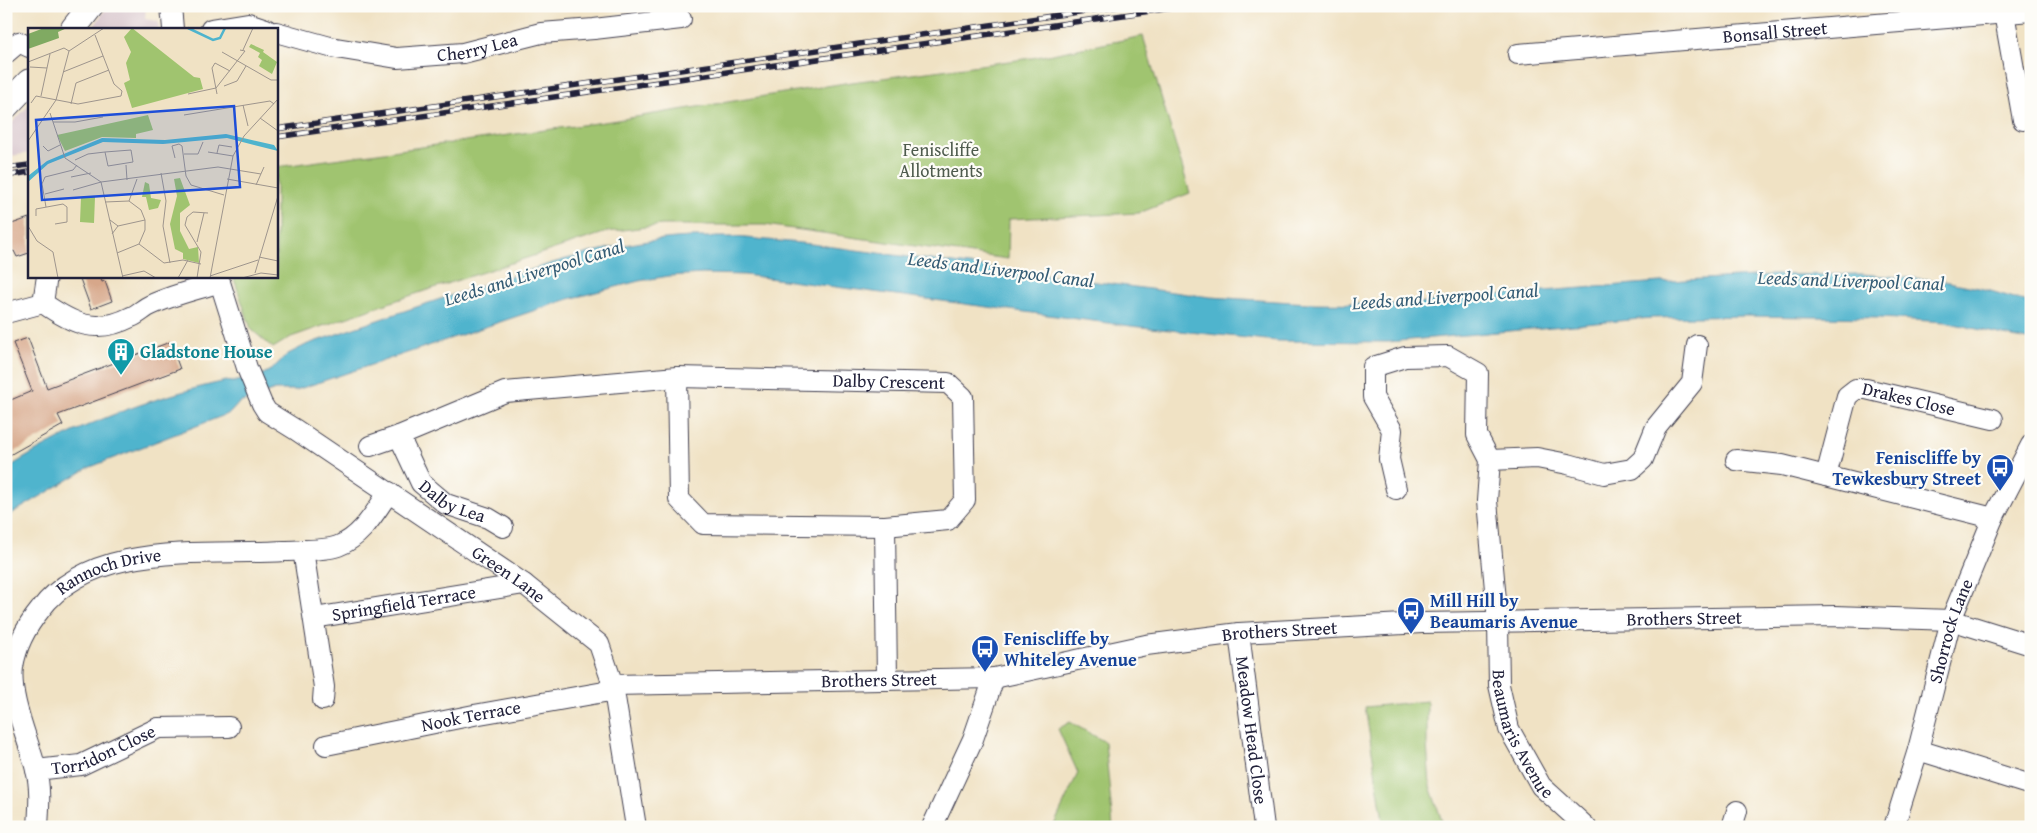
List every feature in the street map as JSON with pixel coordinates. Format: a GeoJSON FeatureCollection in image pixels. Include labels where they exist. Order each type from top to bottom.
{"type":"FeatureCollection","features":[{"type":"Feature","properties":{"kind":"main road"},"geometry":{"type":"LineString","coordinates":[[74,28],[91,6]]}},
{"type":"Feature","properties":{"kind":"main road"},"geometry":{"type":"LineString","coordinates":[[6,106],[28,83]]}},
{"type":"Feature","properties":{"kind":"street"},"geometry":{"type":"LineString","coordinates":[[171,6],[173,28]]}},
{"type":"Feature","properties":{"kind":"street","name":"Bonsall Street"},"geometry":{"type":"LineString","coordinates":[[1518,54],[1884,15],[2031,11]]}},
{"type":"Feature","properties":{"kind":"street"},"geometry":{"type":"LineString","coordinates":[[2004,13],[2023,120]]}},
{"type":"Feature","properties":{"kind":"street","name":"Cherry Lea"},"geometry":{"type":"LineString","coordinates":[[278,33],[330,48],[397,58],[463,53],[541,33],[594,30],[680,19]]}},
{"type":"Feature","properties":{"kind":"street"},"geometry":{"type":"LineString","coordinates":[[216,28],[248,23],[263,28]]}},
{"type":"Feature","properties":{"kind":"street"},"geometry":{"type":"LineString","coordinates":[[6,53],[19,42],[28,46]]}},
{"type":"Feature","properties":{"kind":"street"},"geometry":{"type":"LineString","coordinates":[[43,303],[47,278]]}},
{"type":"Feature","properties":{"kind":"street"},"geometry":{"type":"LineString","coordinates":[[43,303],[63,317],[79,324],[100,327],[118,324],[161,301],[219,279]]}},
{"type":"Feature","properties":{"kind":"street","name":"Green Lane"},"geometry":{"type":"LineString","coordinates":[[219,279],[247,368],[267,412],[524,584],[599,644],[613,684],[636,827]]}},
{"type":"Feature","properties":{"kind":"street"},"geometry":{"type":"LineString","coordinates":[[6,313],[43,303]]}},
{"type":"Feature","properties":{"kind":"street"},"geometry":{"type":"LineString","coordinates":[[1396,490],[1389,459],[1392,430],[1373,397],[1373,367],[1405,357],[1448,356],[1478,373],[1477,435],[1490,460],[1537,458],[1604,474],[1632,469],[1643,459],[1656,427],[1692,383],[1697,345]]}},
{"type":"Feature","properties":{"kind":"street","name":"Dalby Crescent"},"geometry":{"type":"LineString","coordinates":[[399,436],[505,392],[677,377],[948,383],[963,397],[966,500],[948,520],[885,526],[702,524],[679,499],[677,377]]}},
{"type":"Feature","properties":{"kind":"street","name":"Drakes Close"},"geometry":{"type":"LineString","coordinates":[[1826,476],[1846,396],[1856,389],[1866,389],[1993,419]]}},
{"type":"Feature","properties":{"kind":"street"},"geometry":{"type":"LineString","coordinates":[[370,446],[399,436]]}},
{"type":"Feature","properties":{"kind":"street","name":"Dalby Lea"},"geometry":{"type":"LineString","coordinates":[[399,436],[421,483],[446,504],[488,518],[503,527]]}},
{"type":"Feature","properties":{"kind":"street","name":"Shorrock Lane"},"geometry":{"type":"LineString","coordinates":[[1894,827],[1918,750],[1951,620],[1993,518],[2031,446]]}},
{"type":"Feature","properties":{"kind":"street","name":"Beaumaris Avenue"},"geometry":{"type":"LineString","coordinates":[[1490,460],[1487,501],[1498,622],[1499,685],[1509,729],[1541,786],[1586,827]]}},
{"type":"Feature","properties":{"kind":"street"},"geometry":{"type":"LineString","coordinates":[[1736,460],[1782,465],[1993,518]]}},
{"type":"Feature","properties":{"kind":"street","name":"Rannoch Drive"},"geometry":{"type":"LineString","coordinates":[[38,827],[36,770],[24,731],[10,667],[27,629],[49,598],[62,586],[102,567],[126,560],[157,556],[303,550],[337,546],[354,536],[369,521],[389,492]]}},
{"type":"Feature","properties":{"kind":"street"},"geometry":{"type":"LineString","coordinates":[[885,526],[887,680]]}},
{"type":"Feature","properties":{"kind":"street"},"geometry":{"type":"LineString","coordinates":[[303,550],[324,687],[322,700]]}},
{"type":"Feature","properties":{"kind":"street","name":"Springfield Terrace"},"geometry":{"type":"LineString","coordinates":[[314,618],[524,584]]}},
{"type":"Feature","properties":{"kind":"street","name":"Brothers Street"},"geometry":{"type":"LineString","coordinates":[[613,684],[994,678],[1146,645],[1240,633],[1422,623],[1835,616],[1951,620],[2031,645]]}},
{"type":"Feature","properties":{"kind":"street","name":"Meadow Head Close"},"geometry":{"type":"LineString","coordinates":[[1240,633],[1264,827]]}},
{"type":"Feature","properties":{"kind":"street"},"geometry":{"type":"LineString","coordinates":[[932,827],[973,739],[994,678]]}},
{"type":"Feature","properties":{"kind":"street","name":"Nook Terrace"},"geometry":{"type":"LineString","coordinates":[[326,745],[474,715],[604,692],[613,684]]}},
{"type":"Feature","properties":{"kind":"street","name":"Torridon Close"},"geometry":{"type":"LineString","coordinates":[[36,770],[81,765],[158,728],[229,727]]}},
{"type":"Feature","properties":{"kind":"street"},"geometry":{"type":"LineString","coordinates":[[1918,750],[2031,784]]}},
{"type":"Feature","properties":{"kind":"shaded area"},"geometry":{"type":"Polygon","coordinates":[[[108,6],[146,6],[145,19],[158,21],[159,28],[93,28],[108,6]]]}},
{"type":"Feature","properties":{"kind":"shaded area"},"geometry":{"type":"Polygon","coordinates":[[[28,106],[28,153],[6,157],[6,129],[28,106]]]}},
{"type":"Feature","properties":{"kind":"green space","name":"Feniscliffe Allotments"},"geometry":{"type":"Polygon","coordinates":[[[1143,36],[1190,193],[1139,213],[1009,219],[1008,259],[765,225],[662,225],[607,232],[403,298],[291,337],[273,348],[251,329],[234,278],[278,278],[278,167],[611,121],[845,83],[1032,58],[1143,36]]]}},
{"type":"Feature","properties":{"kind":"green space"},"geometry":{"type":"Polygon","coordinates":[[[1427,701],[1427,744],[1430,786],[1444,827],[1384,827],[1365,707],[1427,701]]]}},
{"type":"Feature","properties":{"kind":"green space"},"geometry":{"type":"Polygon","coordinates":[[[1070,722],[1105,742],[1113,827],[1053,827],[1078,773],[1058,729],[1070,722]]]}},
{"type":"Feature","properties":{"kind":"water","name":"Leeds and Liverpool Canal"},"geometry":{"type":"Polygon","coordinates":[[[691,237],[735,237],[811,244],[1210,297],[1308,303],[1409,304],[1492,295],[1772,275],[1861,274],[1939,280],[1984,289],[2031,303],[2031,341],[1945,322],[1881,318],[1746,316],[1651,318],[1388,342],[1277,341],[1131,326],[745,275],[703,274],[669,276],[639,281],[569,299],[296,390],[275,390],[239,403],[230,413],[88,468],[6,517],[6,469],[59,439],[112,415],[196,388],[260,376],[272,369],[288,354],[308,344],[544,266],[592,252],[641,242],[691,237]]]}},
{"type":"Feature","properties":{"kind":"building"},"geometry":{"type":"Polygon","coordinates":[[[28,218],[28,253],[17,257],[14,251],[6,253],[6,226],[28,218]]]}},
{"type":"Feature","properties":{"kind":"building"},"geometry":{"type":"Polygon","coordinates":[[[80,278],[101,278],[102,282],[105,281],[112,301],[91,309],[80,278]]]}},
{"type":"Feature","properties":{"kind":"building"},"geometry":{"type":"Polygon","coordinates":[[[28,338],[47,388],[170,342],[180,369],[58,415],[63,425],[6,457],[6,402],[32,391],[13,343],[28,338]]]}},
{"type":"Feature","properties":{"kind":"railway"},"geometry":{"type":"LineString","coordinates":[[278,129],[1120,6]]}},
{"type":"Feature","properties":{"kind":"railway"},"geometry":{"type":"LineString","coordinates":[[278,137],[1186,6]]}},
{"type":"Feature","properties":{"kind":"railway"},"geometry":{"type":"LineString","coordinates":[[6,168],[28,165]]}},
{"type":"Feature","properties":{"kind":"railway"},"geometry":{"type":"LineString","coordinates":[[6,176],[28,172]]}},
{"type":"Feature","properties":{"kind":"place","name":"Gladstone House"},"geometry":{"type":"Point","coordinates":[121,376]}},
{"type":"Feature","properties":{"kind":"place","name":"Feniscliffe by Tewkesbury Street"},"geometry":{"type":"Point","coordinates":[2000,492]}},
{"type":"Feature","properties":{"kind":"place","name":"Mill Hill by Beaumaris Avenue"},"geometry":{"type":"Point","coordinates":[1411,635]}},
{"type":"Feature","properties":{"kind":"place","name":"Feniscliffe by Whiteley Avenue"},"geometry":{"type":"Point","coordinates":[985,673]}}]}
